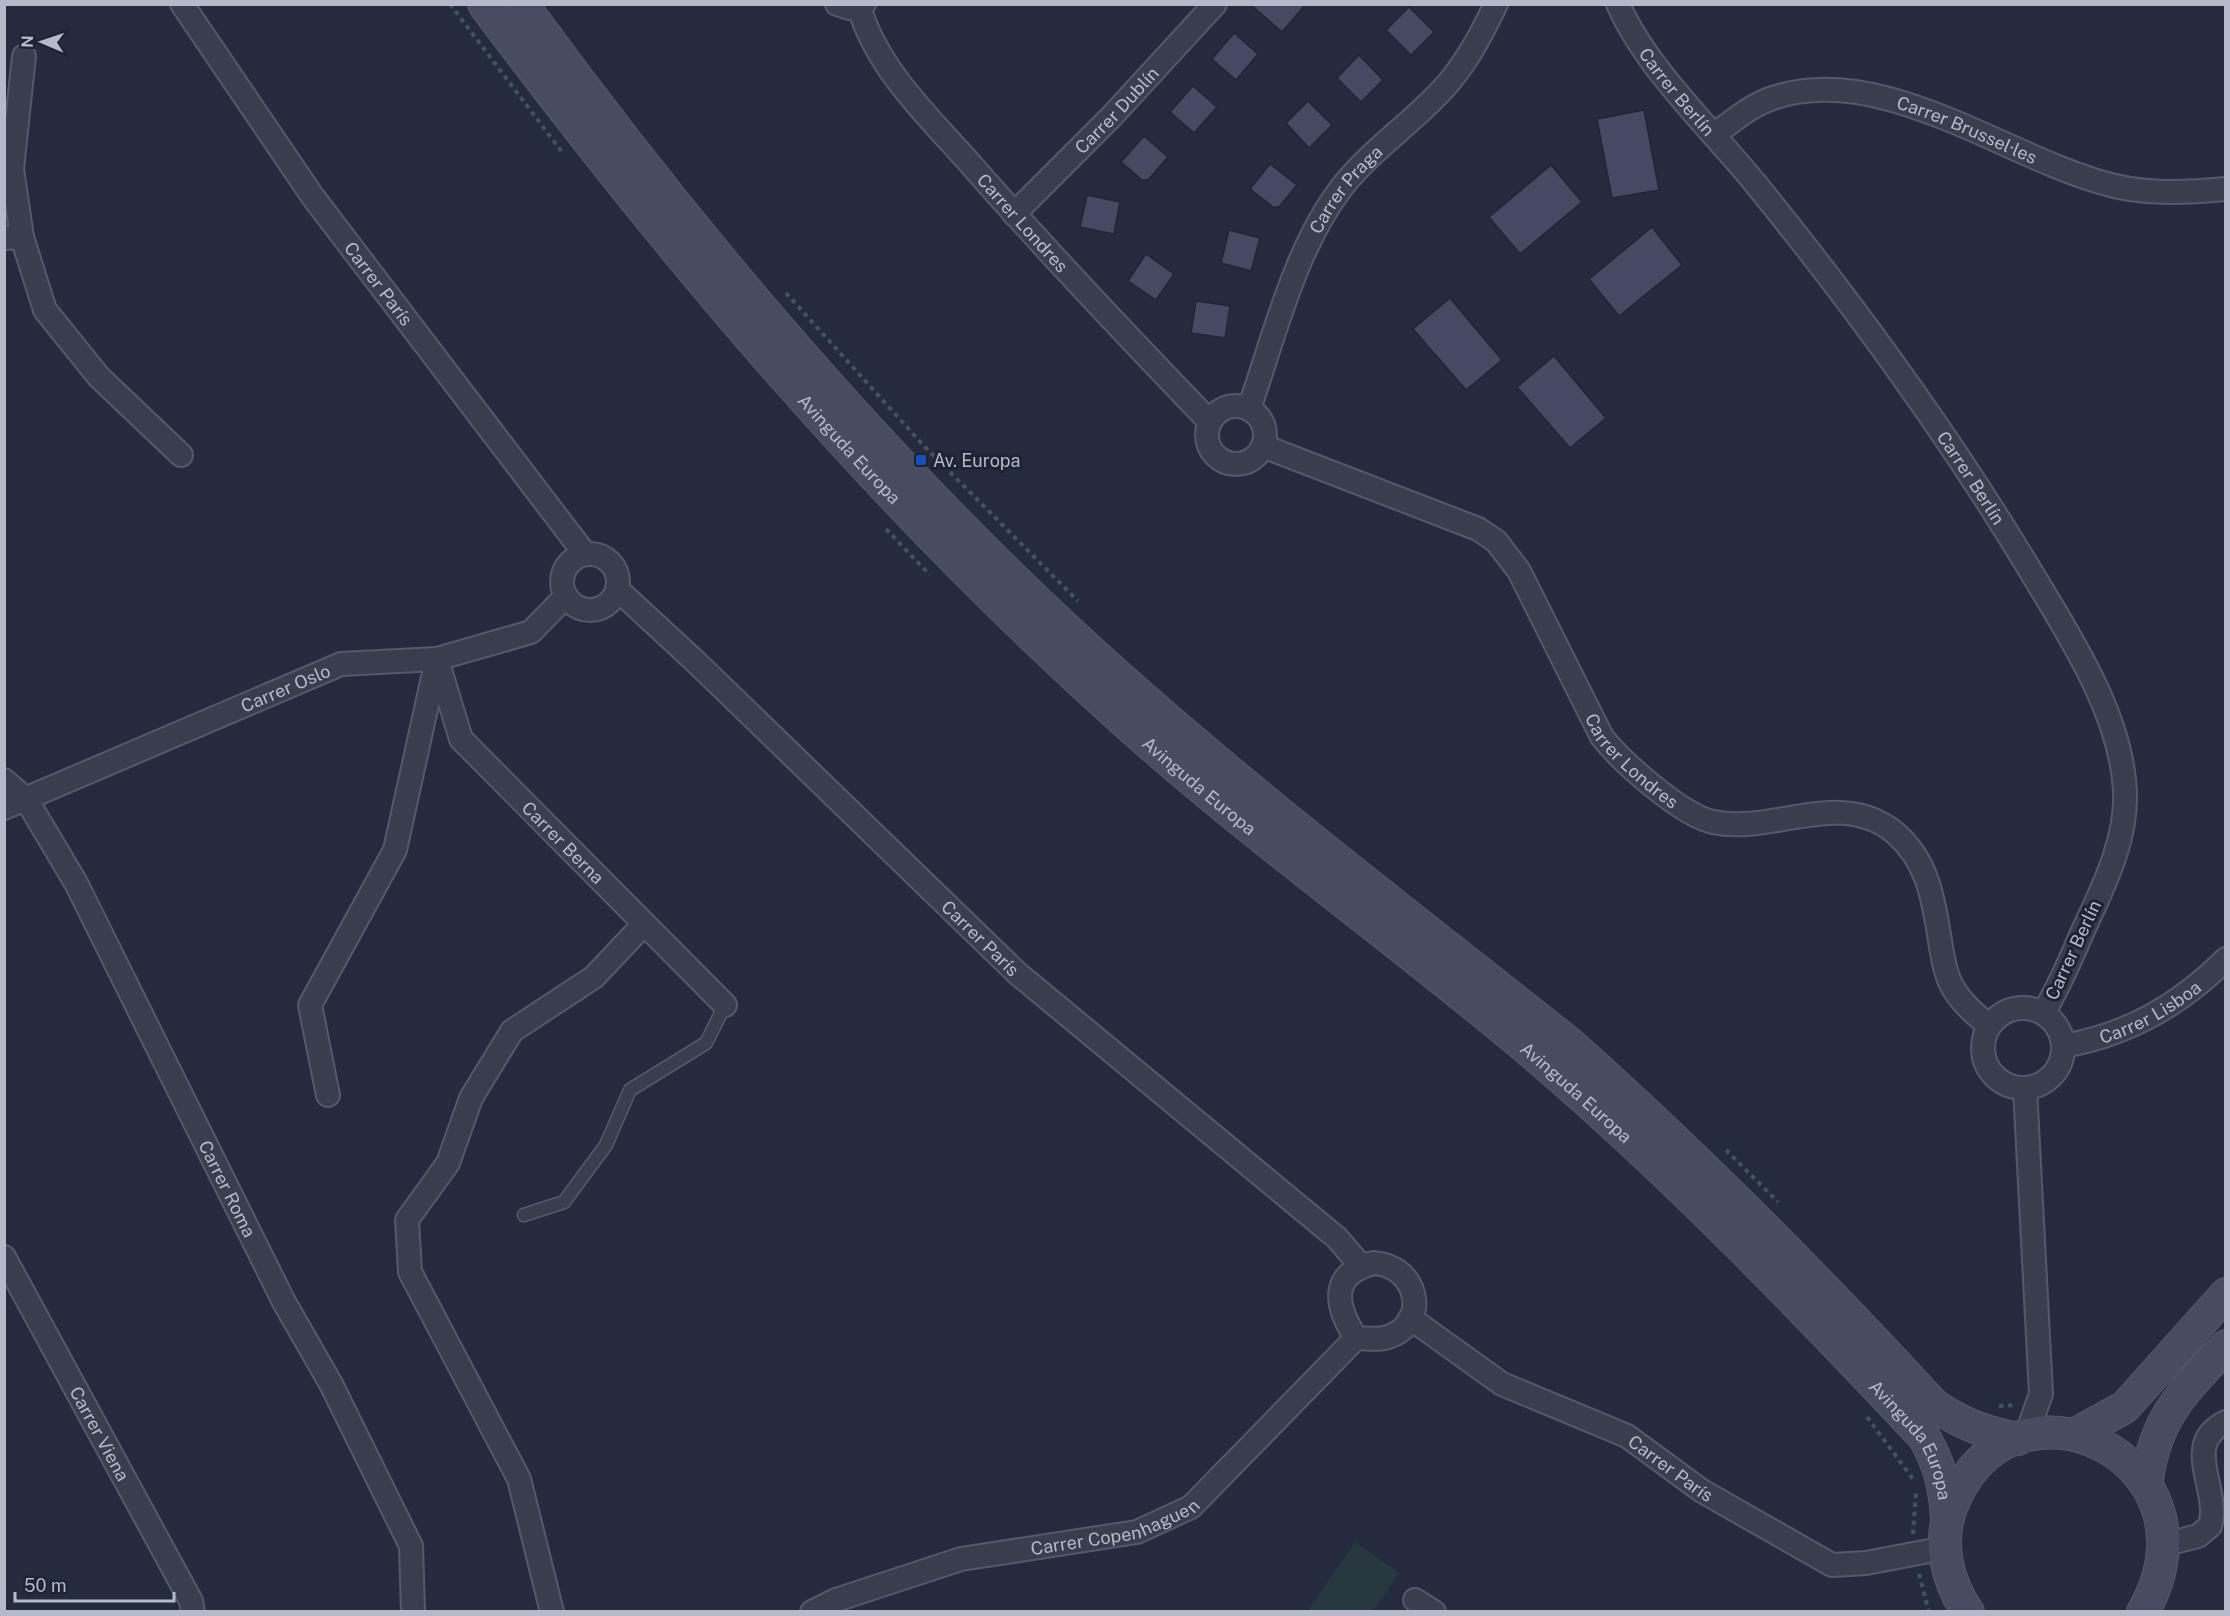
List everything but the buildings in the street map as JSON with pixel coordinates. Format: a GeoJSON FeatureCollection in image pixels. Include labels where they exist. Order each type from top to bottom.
{"type":"FeatureCollection","features":[{"type":"Feature","properties":{"kind":"main road","name":"Avinguda Europa"},"geometry":{"type":"LineString","coordinates":[[483,4],[578,131],[664,239],[814,413],[923,530],[1121,719],[1240,782],[1598,1069],[1742,1204],[1934,1405],[1967,1426],[1986,1433],[2022,1437]]}},
{"type":"Feature","properties":{"kind":"main road","name":"Avinguda Europa"},"geometry":{"type":"LineString","coordinates":[[522,4],[647,172],[759,305],[880,441],[1062,625],[1175,746],[1292,864],[1534,1055],[1713,1217],[1924,1437],[1936,1457],[1945,1484],[1949,1574],[1962,1607]]}},
{"type":"Feature","properties":{"kind":"main road"},"geometry":{"type":"LineString","coordinates":[[2076,1434],[2125,1407],[2226,1294]]}},
{"type":"Feature","properties":{"kind":"main road"},"geometry":{"type":"LineString","coordinates":[[2147,1480],[2153,1447],[2171,1409],[2226,1346]]}},
{"type":"Feature","properties":{"kind":"main road"},"geometry":{"type":"LineString","coordinates":[[1946,1533],[1957,1492],[1973,1469],[1994,1451],[2022,1437],[2047,1432],[2076,1434],[2116,1450],[2133,1463],[2147,1480],[2162,1510],[2167,1544],[2165,1566],[2154,1604]]}},
{"type":"Feature","properties":{"kind":"street","name":"Carrer París"},"geometry":{"type":"LineString","coordinates":[[182,4],[313,197],[585,554]]}},
{"type":"Feature","properties":{"kind":"street","name":"Carrer Dublín"},"geometry":{"type":"LineString","coordinates":[[1014,214],[1112,117],[1215,4]]}},
{"type":"Feature","properties":{"kind":"street","name":"Carrer Praga"},"geometry":{"type":"LineString","coordinates":[[1249,409],[1293,280],[1309,241],[1334,200],[1372,154],[1444,88],[1478,41],[1496,4]]}},
{"type":"Feature","properties":{"kind":"street","name":"Carrer Berlín"},"geometry":{"type":"LineString","coordinates":[[1618,4],[1626,23],[1650,60],[1715,134],[1829,275],[1890,356],[1955,451],[2056,614],[2113,729],[2120,750],[2125,796],[2116,852],[2106,882],[2061,981],[2043,1013]]}},
{"type":"Feature","properties":{"kind":"street","name":"Carrer Londres"},"geometry":{"type":"LineString","coordinates":[[853,5],[874,46],[893,74],[1014,214],[1210,422]]}},
{"type":"Feature","properties":{"kind":"street"},"geometry":{"type":"LineString","coordinates":[[24,56],[12,169],[13,238],[45,310],[99,377],[182,455]]}},
{"type":"Feature","properties":{"kind":"street","name":"Carrer Brussel·les"},"geometry":{"type":"LineString","coordinates":[[1715,134],[1746,111],[1772,98],[1798,92],[1827,91],[1891,98],[1921,107],[2065,171],[2101,183],[2161,193],[2226,189]]}},
{"type":"Feature","properties":{"kind":"street"},"geometry":{"type":"LineString","coordinates":[[1233,406],[1249,409],[1263,424],[1266,434],[1263,446],[1253,459],[1244,463],[1225,462],[1217,457],[1207,441],[1210,422],[1223,408],[1233,406]]}},
{"type":"Feature","properties":{"kind":"street","name":"Carrer Londres"},"geometry":{"type":"LineString","coordinates":[[1263,446],[1478,529],[1496,541],[1519,571],[1602,737],[1617,756],[1684,809],[1698,817],[1733,824],[1755,824],[1831,811],[1847,813],[1879,823],[1893,832],[1914,854],[1928,881],[1949,981],[1973,1011],[1989,1026]]}},
{"type":"Feature","properties":{"kind":"street"},"geometry":{"type":"LineString","coordinates":[[585,554],[603,557],[616,571],[617,590],[607,605],[589,610],[572,603],[566,596],[562,579],[570,563],[585,554]]}},
{"type":"Feature","properties":{"kind":"street","name":"Carrer París"},"geometry":{"type":"LineString","coordinates":[[617,590],[697,663],[1017,973],[1337,1238],[1361,1266]]}},
{"type":"Feature","properties":{"kind":"street","name":"Carrer Oslo"},"geometry":{"type":"LineString","coordinates":[[4,808],[341,664],[437,659],[531,632],[566,596]]}},
{"type":"Feature","properties":{"kind":"street"},"geometry":{"type":"LineString","coordinates":[[328,1095],[310,1005],[395,850],[437,659]]}},
{"type":"Feature","properties":{"kind":"street","name":"Carrer Berna"},"geometry":{"type":"LineString","coordinates":[[437,659],[461,739],[725,1005]]}},
{"type":"Feature","properties":{"kind":"street","name":"Carrer Roma"},"geometry":{"type":"LineString","coordinates":[[4,780],[26,799],[76,884],[279,1292],[331,1384],[411,1546],[413,1611]]}},
{"type":"Feature","properties":{"kind":"street"},"geometry":{"type":"LineString","coordinates":[[552,1611],[519,1479],[410,1272],[407,1220],[448,1163],[471,1098],[512,1031],[594,977],[644,924]]}},
{"type":"Feature","properties":{"kind":"street","name":"Carrer Lisboa"},"geometry":{"type":"LineString","coordinates":[[2063,1046],[2097,1039],[2149,1018],[2202,983],[2226,958]]}},
{"type":"Feature","properties":{"kind":"street"},"geometry":{"type":"LineString","coordinates":[[2024,1007],[2043,1013],[2058,1026],[2063,1046],[2059,1066],[2040,1084],[2025,1088],[2002,1082],[1985,1062],[1983,1049],[1989,1026],[1999,1015],[2011,1009],[2024,1007]]}},
{"type":"Feature","properties":{"kind":"street"},"geometry":{"type":"LineString","coordinates":[[2022,1437],[2041,1394],[2025,1088]]}},
{"type":"Feature","properties":{"kind":"street","name":"Carrer Viena"},"geometry":{"type":"LineString","coordinates":[[4,1257],[180,1581],[194,1611]]}},
{"type":"Feature","properties":{"kind":"street"},"geometry":{"type":"LineString","coordinates":[[1374,1263],[1387,1264],[1398,1269],[1410,1282],[1414,1295],[1410,1318],[1402,1328],[1384,1338],[1356,1338],[1340,1309],[1340,1291],[1345,1279],[1361,1266],[1374,1263]]}},
{"type":"Feature","properties":{"kind":"street","name":"Carrer París"},"geometry":{"type":"LineString","coordinates":[[1410,1318],[1502,1384],[1627,1436],[1702,1491],[1832,1565],[1866,1563],[1946,1533]]}},
{"type":"Feature","properties":{"kind":"street","name":"Carrer Copenhaguen"},"geometry":{"type":"LineString","coordinates":[[812,1611],[836,1600],[961,1559],[1137,1532],[1191,1507],[1356,1338]]}},
{"type":"Feature","properties":{"kind":"street"},"geometry":{"type":"LineString","coordinates":[[2167,1544],[2198,1536],[2210,1526],[2213,1500],[2202,1461],[2202,1450],[2210,1433],[2226,1422]]}},
{"type":"Feature","properties":{"kind":"lane"},"geometry":{"type":"LineString","coordinates":[[524,1215],[564,1202],[606,1145],[630,1090],[706,1042],[725,1005]]}},
{"type":"Feature","properties":{"kind":"path"},"geometry":{"type":"LineString","coordinates":[[781,288],[924,446],[1080,603]]}},
{"type":"Feature","properties":{"kind":"path"},"geometry":{"type":"LineString","coordinates":[[1724,1149],[1780,1203]]}},
{"type":"Feature","properties":{"kind":"path"},"geometry":{"type":"LineString","coordinates":[[1994,1405],[2015,1405],[2022,1395],[2041,1394]]}},
{"type":"Feature","properties":{"kind":"shaded area"},"geometry":{"type":"Polygon","coordinates":[[[1355,1542],[1399,1573],[1373,1611],[1308,1611],[1355,1542]]]}},
{"type":"Feature","properties":{"kind":"place","name":"Av. Europa"},"geometry":{"type":"Point","coordinates":[921,460]}}]}
